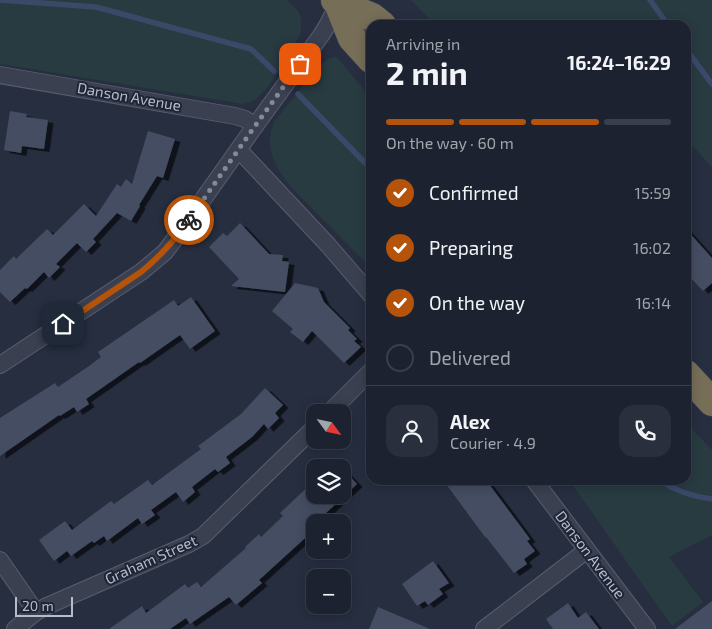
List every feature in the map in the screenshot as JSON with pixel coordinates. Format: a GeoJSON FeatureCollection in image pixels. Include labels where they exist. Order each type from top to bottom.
{"type":"FeatureCollection","features":[{"type":"Feature","properties":{"kind":"highway"},"geometry":{"type":"LineString","coordinates":[[339,1],[376,20]]}},
{"type":"Feature","properties":{"kind":"highway"},"geometry":{"type":"LineString","coordinates":[[339,1],[352,38],[366,53]]}},
{"type":"Feature","properties":{"kind":"highway"},"geometry":{"type":"LineString","coordinates":[[691,379],[712,402]]}},
{"type":"Feature","properties":{"kind":"street"},"geometry":{"type":"LineString","coordinates":[[0,365],[141,272],[165,252],[322,34],[339,1]]}},
{"type":"Feature","properties":{"kind":"street","name":"Danson Avenue"},"geometry":{"type":"LineString","coordinates":[[0,75],[225,114],[241,118],[255,126]]}},
{"type":"Feature","properties":{"kind":"street"},"geometry":{"type":"LineString","coordinates":[[239,150],[328,245],[366,289]]}},
{"type":"Feature","properties":{"kind":"street"},"geometry":{"type":"LineString","coordinates":[[338,404],[366,376]]}},
{"type":"Feature","properties":{"kind":"street","name":"Graham Street"},"geometry":{"type":"LineString","coordinates":[[15,629],[36,612],[190,544],[203,536],[220,522],[306,436]]}},
{"type":"Feature","properties":{"kind":"street","name":"Danson Avenue"},"geometry":{"type":"LineString","coordinates":[[538,485],[647,629]]}},
{"type":"Feature","properties":{"kind":"street"},"geometry":{"type":"LineString","coordinates":[[484,629],[586,550]]}},
{"type":"Feature","properties":{"kind":"street"},"geometry":{"type":"LineString","coordinates":[[0,560],[36,612]]}},
{"type":"Feature","properties":{"kind":"shaded area"},"geometry":{"type":"Polygon","coordinates":[[[0,0],[287,0],[300,15],[301,29],[300,35],[267,88],[254,100],[243,104],[0,64],[0,0]]]}},
{"type":"Feature","properties":{"kind":"shaded area"},"geometry":{"type":"Polygon","coordinates":[[[411,0],[712,0],[712,167],[691,144],[691,20],[430,20],[411,0]]]}},
{"type":"Feature","properties":{"kind":"shaded area"},"geometry":{"type":"Polygon","coordinates":[[[336,56],[364,90],[366,96],[366,263],[290,186],[279,171],[270,148],[271,131],[274,122],[320,64],[336,56]]]}},
{"type":"Feature","properties":{"kind":"shaded area"},"geometry":{"type":"Polygon","coordinates":[[[691,428],[712,450],[712,535],[669,557],[703,602],[672,626],[573,485],[691,485],[691,428]]]}},
{"type":"Feature","properties":{"kind":"building"},"geometry":{"type":"Polygon","coordinates":[[[10,111],[27,114],[26,117],[48,120],[44,149],[22,146],[21,153],[4,150],[10,111]]]}},
{"type":"Feature","properties":{"kind":"building"},"geometry":{"type":"Polygon","coordinates":[[[148,131],[175,139],[163,178],[157,176],[131,221],[117,213],[93,239],[96,242],[86,252],[77,243],[56,264],[60,267],[49,278],[44,272],[10,302],[0,292],[0,270],[14,256],[16,259],[47,229],[53,235],[84,204],[96,216],[117,184],[121,187],[126,179],[132,184],[148,131]]]}},
{"type":"Feature","properties":{"kind":"building"},"geometry":{"type":"Polygon","coordinates":[[[240,223],[269,254],[283,255],[282,261],[289,262],[285,292],[231,286],[239,279],[209,247],[223,233],[227,236],[240,223]]]}},
{"type":"Feature","properties":{"kind":"building"},"geometry":{"type":"Polygon","coordinates":[[[691,235],[712,258],[712,283],[703,291],[691,278],[691,235]]]}},
{"type":"Feature","properties":{"kind":"building"},"geometry":{"type":"Polygon","coordinates":[[[295,283],[318,288],[324,302],[350,328],[348,330],[357,339],[354,341],[361,347],[344,363],[312,331],[303,342],[290,332],[293,329],[272,311],[295,283]]]}},
{"type":"Feature","properties":{"kind":"building"},"geometry":{"type":"Polygon","coordinates":[[[191,297],[215,331],[190,349],[180,335],[86,399],[89,404],[77,412],[74,407],[59,415],[0,456],[0,418],[55,383],[58,387],[89,366],[101,357],[98,352],[174,300],[178,306],[191,297]]]}},
{"type":"Feature","properties":{"kind":"building"},"geometry":{"type":"Polygon","coordinates":[[[265,388],[283,405],[275,413],[279,418],[268,429],[264,424],[252,437],[226,457],[230,463],[218,472],[215,469],[192,487],[195,492],[183,502],[176,492],[151,510],[155,515],[142,524],[138,518],[107,541],[104,536],[94,543],[92,541],[71,556],[67,551],[54,561],[39,540],[65,521],[72,530],[111,501],[114,504],[148,480],[152,485],[201,449],[198,446],[241,414],[265,388]]]}},
{"type":"Feature","properties":{"kind":"building"},"geometry":{"type":"Polygon","coordinates":[[[351,478],[357,484],[351,490],[351,478]]]}},
{"type":"Feature","properties":{"kind":"building"},"geometry":{"type":"Polygon","coordinates":[[[447,485],[490,485],[530,539],[527,541],[535,551],[524,559],[527,564],[514,573],[447,485]]]}},
{"type":"Feature","properties":{"kind":"building"},"geometry":{"type":"Polygon","coordinates":[[[306,488],[306,504],[336,504],[327,514],[306,514],[306,537],[259,580],[262,583],[236,605],[229,597],[190,624],[186,618],[170,629],[109,629],[142,606],[146,613],[185,584],[188,588],[197,582],[201,587],[246,548],[259,534],[261,537],[283,516],[280,513],[306,488]]]}},
{"type":"Feature","properties":{"kind":"building"},"geometry":{"type":"Polygon","coordinates":[[[433,561],[449,583],[439,589],[443,594],[428,605],[425,601],[417,606],[402,584],[433,561]]]}},
{"type":"Feature","properties":{"kind":"building"},"geometry":{"type":"Polygon","coordinates":[[[712,601],[712,629],[675,629],[712,601]]]}},
{"type":"Feature","properties":{"kind":"building"},"geometry":{"type":"Polygon","coordinates":[[[568,603],[578,618],[586,612],[599,629],[553,629],[546,619],[568,603]]]}},
{"type":"Feature","properties":{"kind":"building"},"geometry":{"type":"Polygon","coordinates":[[[378,607],[430,629],[369,629],[378,607]]]}},
{"type":"Feature","properties":{"kind":"waterway"},"geometry":{"type":"LineString","coordinates":[[0,0],[96,7],[251,49],[274,71]]}},
{"type":"Feature","properties":{"kind":"waterway"},"geometry":{"type":"LineString","coordinates":[[650,0],[664,20]]}},
{"type":"Feature","properties":{"kind":"waterway"},"geometry":{"type":"LineString","coordinates":[[691,56],[712,84]]}},
{"type":"Feature","properties":{"kind":"waterway"},"geometry":{"type":"LineString","coordinates":[[298,94],[366,164]]}},
{"type":"Feature","properties":{"kind":"waterway"},"geometry":{"type":"LineString","coordinates":[[668,485],[684,493],[712,499]]}},
{"type":"Feature","properties":{"kind":"way so far"},"geometry":{"type":"LineString","coordinates":[[189,220],[300,64]]}},
{"type":"Feature","properties":{"kind":"route"},"geometry":{"type":"LineString","coordinates":[[63,324],[152,263],[165,252],[189,220]]}}]}
